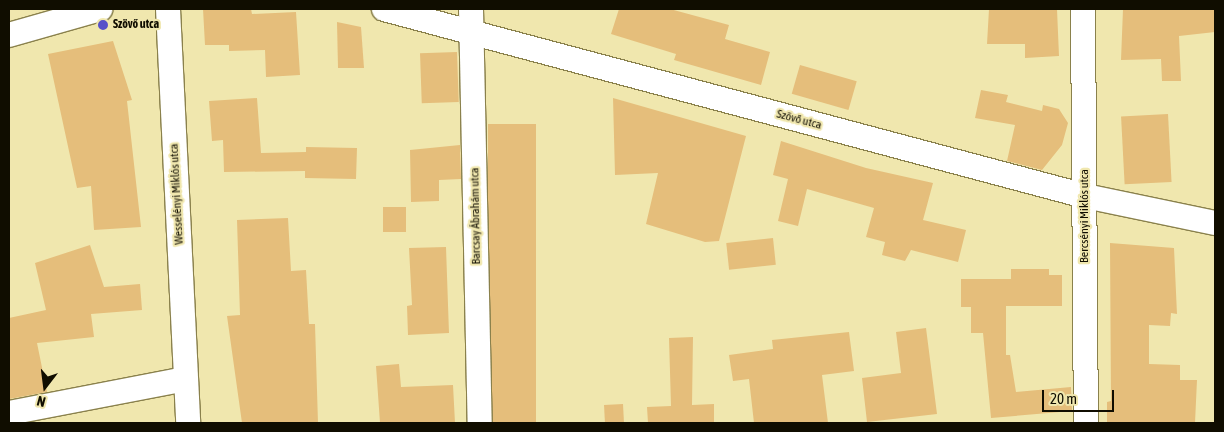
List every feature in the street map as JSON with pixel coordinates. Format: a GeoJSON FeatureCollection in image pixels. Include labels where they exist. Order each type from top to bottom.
{"type":"FeatureCollection","features":[{"type":"Feature","properties":{"kind":"street"},"geometry":{"type":"LineString","coordinates":[[9,35],[100,9]]}},
{"type":"Feature","properties":{"kind":"street","name":"Wesselényi Miklós utca"},"geometry":{"type":"LineString","coordinates":[[168,9],[188,423]]}},
{"type":"Feature","properties":{"kind":"street","name":"Szövő utca"},"geometry":{"type":"LineString","coordinates":[[384,9],[1085,196],[1215,223]]}},
{"type":"Feature","properties":{"kind":"street","name":"Barcsay Ábrahám utca"},"geometry":{"type":"LineString","coordinates":[[471,9],[480,423]]}},
{"type":"Feature","properties":{"kind":"street","name":"Bercsényi Miklós utca"},"geometry":{"type":"LineString","coordinates":[[1083,9],[1086,423]]}},
{"type":"Feature","properties":{"kind":"street"},"geometry":{"type":"LineString","coordinates":[[9,413],[185,379]]}},
{"type":"Feature","properties":{"kind":"building"},"geometry":{"type":"Polygon","coordinates":[[[203,9],[251,9],[252,14],[296,12],[300,75],[266,77],[265,50],[229,51],[229,45],[205,45],[203,9]]]}},
{"type":"Feature","properties":{"kind":"building"},"geometry":{"type":"Polygon","coordinates":[[[619,9],[670,9],[729,25],[725,39],[770,52],[761,85],[674,60],[676,54],[611,34],[619,9]]]}},
{"type":"Feature","properties":{"kind":"building"},"geometry":{"type":"Polygon","coordinates":[[[989,9],[1057,9],[1059,56],[1025,58],[1025,44],[987,44],[989,9]]]}},
{"type":"Feature","properties":{"kind":"building"},"geometry":{"type":"Polygon","coordinates":[[[1123,9],[1215,9],[1215,32],[1179,36],[1181,81],[1162,81],[1161,59],[1121,60],[1123,9]]]}},
{"type":"Feature","properties":{"kind":"building"},"geometry":{"type":"Polygon","coordinates":[[[337,22],[361,27],[364,68],[338,68],[337,22]]]}},
{"type":"Feature","properties":{"kind":"building"},"geometry":{"type":"Polygon","coordinates":[[[113,41],[132,100],[127,101],[141,227],[94,230],[91,186],[77,188],[48,54],[113,41]]]}},
{"type":"Feature","properties":{"kind":"building"},"geometry":{"type":"Polygon","coordinates":[[[457,52],[459,102],[422,103],[420,53],[457,52]]]}},
{"type":"Feature","properties":{"kind":"building"},"geometry":{"type":"Polygon","coordinates":[[[800,65],[857,81],[848,110],[792,94],[800,65]]]}},
{"type":"Feature","properties":{"kind":"building"},"geometry":{"type":"Polygon","coordinates":[[[981,90],[1008,95],[1006,102],[1042,111],[1043,105],[1059,109],[1068,123],[1062,145],[1042,170],[1007,161],[1015,125],[975,118],[981,90]]]}},
{"type":"Feature","properties":{"kind":"building"},"geometry":{"type":"Polygon","coordinates":[[[257,98],[261,153],[306,152],[306,147],[357,148],[356,179],[305,178],[305,171],[224,172],[223,140],[212,141],[209,101],[257,98]]]}},
{"type":"Feature","properties":{"kind":"building"},"geometry":{"type":"Polygon","coordinates":[[[613,98],[746,136],[719,241],[705,242],[646,224],[658,173],[615,175],[613,98]]]}},
{"type":"Feature","properties":{"kind":"building"},"geometry":{"type":"Polygon","coordinates":[[[1168,114],[1172,182],[1125,184],[1121,116],[1168,114]]]}},
{"type":"Feature","properties":{"kind":"building"},"geometry":{"type":"Polygon","coordinates":[[[488,124],[536,124],[536,423],[488,423],[488,124]]]}},
{"type":"Feature","properties":{"kind":"building"},"geometry":{"type":"Polygon","coordinates":[[[781,141],[866,168],[933,183],[923,220],[966,230],[958,262],[911,250],[905,261],[882,255],[885,242],[866,237],[874,208],[807,189],[798,226],[778,221],[788,179],[773,175],[781,141]]]}},
{"type":"Feature","properties":{"kind":"building"},"geometry":{"type":"Polygon","coordinates":[[[460,145],[461,179],[439,180],[439,201],[411,202],[410,150],[460,145]]]}},
{"type":"Feature","properties":{"kind":"building"},"geometry":{"type":"Polygon","coordinates":[[[383,207],[406,207],[406,232],[383,232],[383,207]]]}},
{"type":"Feature","properties":{"kind":"building"},"geometry":{"type":"Polygon","coordinates":[[[288,218],[291,271],[306,270],[309,324],[315,324],[318,423],[242,423],[227,316],[240,315],[237,220],[288,218]]]}},
{"type":"Feature","properties":{"kind":"building"},"geometry":{"type":"Polygon","coordinates":[[[773,238],[776,265],[729,270],[726,243],[773,238]]]}},
{"type":"Feature","properties":{"kind":"building"},"geometry":{"type":"Polygon","coordinates":[[[1110,243],[1174,248],[1177,314],[1171,313],[1170,326],[1149,325],[1149,364],[1180,365],[1180,380],[1197,380],[1195,423],[1107,423],[1107,402],[1111,401],[1110,243]]]}},
{"type":"Feature","properties":{"kind":"building"},"geometry":{"type":"Polygon","coordinates":[[[90,245],[104,287],[140,284],[142,310],[91,314],[94,337],[37,343],[47,392],[9,399],[9,318],[46,310],[35,263],[90,245]]]}},
{"type":"Feature","properties":{"kind":"building"},"geometry":{"type":"Polygon","coordinates":[[[446,247],[449,333],[408,335],[407,306],[412,305],[409,248],[446,247]]]}},
{"type":"Feature","properties":{"kind":"building"},"geometry":{"type":"Polygon","coordinates":[[[1011,269],[1049,269],[1049,275],[1062,275],[1062,306],[1006,306],[1006,355],[1010,355],[1016,392],[1071,387],[1072,411],[991,418],[983,333],[971,333],[971,307],[961,307],[961,279],[1011,279],[1011,269]]]}},
{"type":"Feature","properties":{"kind":"building"},"geometry":{"type":"Polygon","coordinates":[[[926,328],[937,414],[867,422],[862,378],[901,373],[896,332],[926,328]]]}},
{"type":"Feature","properties":{"kind":"building"},"geometry":{"type":"Polygon","coordinates":[[[849,332],[854,371],[822,375],[828,423],[754,423],[749,379],[733,381],[729,355],[773,349],[772,340],[849,332]]]}},
{"type":"Feature","properties":{"kind":"building"},"geometry":{"type":"Polygon","coordinates":[[[693,337],[692,405],[714,404],[714,423],[648,423],[647,407],[671,406],[669,338],[693,337]]]}},
{"type":"Feature","properties":{"kind":"building"},"geometry":{"type":"Polygon","coordinates":[[[399,364],[401,387],[453,385],[455,423],[380,423],[376,366],[399,364]]]}},
{"type":"Feature","properties":{"kind":"building"},"geometry":{"type":"Polygon","coordinates":[[[623,404],[624,423],[605,423],[604,405],[623,404]]]}},
{"type":"Feature","properties":{"kind":"place","name":"Szövő utca"},"geometry":{"type":"Point","coordinates":[103,25]}}]}
